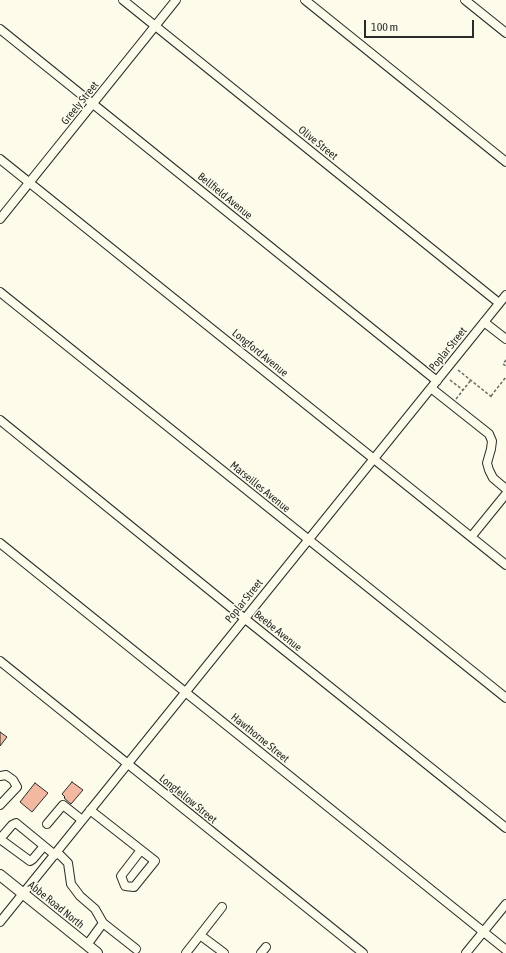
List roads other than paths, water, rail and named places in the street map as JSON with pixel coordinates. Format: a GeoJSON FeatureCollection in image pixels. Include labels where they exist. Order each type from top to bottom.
{"type":"FeatureCollection","features":[{"type":"Feature","properties":{"kind":"main road","name":"Abbe Road North"},"geometry":{"type":"LineString","coordinates":[[0,875],[97,953]]}},
{"type":"Feature","properties":{"kind":"street","name":"Olive Street"},"geometry":{"type":"LineString","coordinates":[[123,0],[499,303]]}},
{"type":"Feature","properties":{"kind":"street","name":"Greely Street"},"geometry":{"type":"LineString","coordinates":[[0,219],[176,0]]}},
{"type":"Feature","properties":{"kind":"street"},"geometry":{"type":"LineString","coordinates":[[305,0],[506,162]]}},
{"type":"Feature","properties":{"kind":"street"},"geometry":{"type":"LineString","coordinates":[[466,0],[506,33]]}},
{"type":"Feature","properties":{"kind":"street","name":"Bellfield Avenue"},"geometry":{"type":"LineString","coordinates":[[0,29],[436,381]]}},
{"type":"Feature","properties":{"kind":"street","name":"Longford Avenue"},"geometry":{"type":"LineString","coordinates":[[0,159],[506,565]]}},
{"type":"Feature","properties":{"kind":"street","name":"Marseilles Avenue"},"geometry":{"type":"LineString","coordinates":[[0,292],[506,698]]}},
{"type":"Feature","properties":{"kind":"street","name":"Poplar Street"},"geometry":{"type":"LineString","coordinates":[[0,922],[506,295]]}},
{"type":"Feature","properties":{"kind":"street"},"geometry":{"type":"LineString","coordinates":[[484,322],[506,339]]}},
{"type":"Feature","properties":{"kind":"street"},"geometry":{"type":"LineString","coordinates":[[431,388],[489,434],[492,441],[492,449],[487,463],[493,478],[506,489]]}},
{"type":"Feature","properties":{"kind":"street","name":"Beebe Avenue"},"geometry":{"type":"LineString","coordinates":[[0,420],[244,619],[506,828]]}},
{"type":"Feature","properties":{"kind":"street"},"geometry":{"type":"LineString","coordinates":[[471,537],[506,494]]}},
{"type":"Feature","properties":{"kind":"street","name":"Hawthorne Street"},"geometry":{"type":"LineString","coordinates":[[0,543],[506,950]]}},
{"type":"Feature","properties":{"kind":"street","name":"Longfellow Street"},"geometry":{"type":"LineString","coordinates":[[0,661],[363,953]]}},
{"type":"Feature","properties":{"kind":"street"},"geometry":{"type":"LineString","coordinates":[[0,776],[6,775],[13,780],[17,787],[0,805]]}},
{"type":"Feature","properties":{"kind":"street"},"geometry":{"type":"LineString","coordinates":[[47,824],[63,805],[82,820]]}},
{"type":"Feature","properties":{"kind":"street"},"geometry":{"type":"LineString","coordinates":[[90,810],[141,850],[155,861],[134,887],[125,886],[121,876],[141,850]]}},
{"type":"Feature","properties":{"kind":"street"},"geometry":{"type":"LineString","coordinates":[[44,846],[30,861],[0,839],[12,825],[16,823],[44,846],[56,853],[68,863],[71,884],[80,896],[95,909],[104,923],[136,949]]}},
{"type":"Feature","properties":{"kind":"street"},"geometry":{"type":"LineString","coordinates":[[466,953],[506,904]]}},
{"type":"Feature","properties":{"kind":"street"},"geometry":{"type":"LineString","coordinates":[[186,953],[222,908]]}},
{"type":"Feature","properties":{"kind":"street"},"geometry":{"type":"LineString","coordinates":[[87,945],[104,923]]}},
{"type":"Feature","properties":{"kind":"street"},"geometry":{"type":"LineString","coordinates":[[200,935],[224,953]]}}]}
